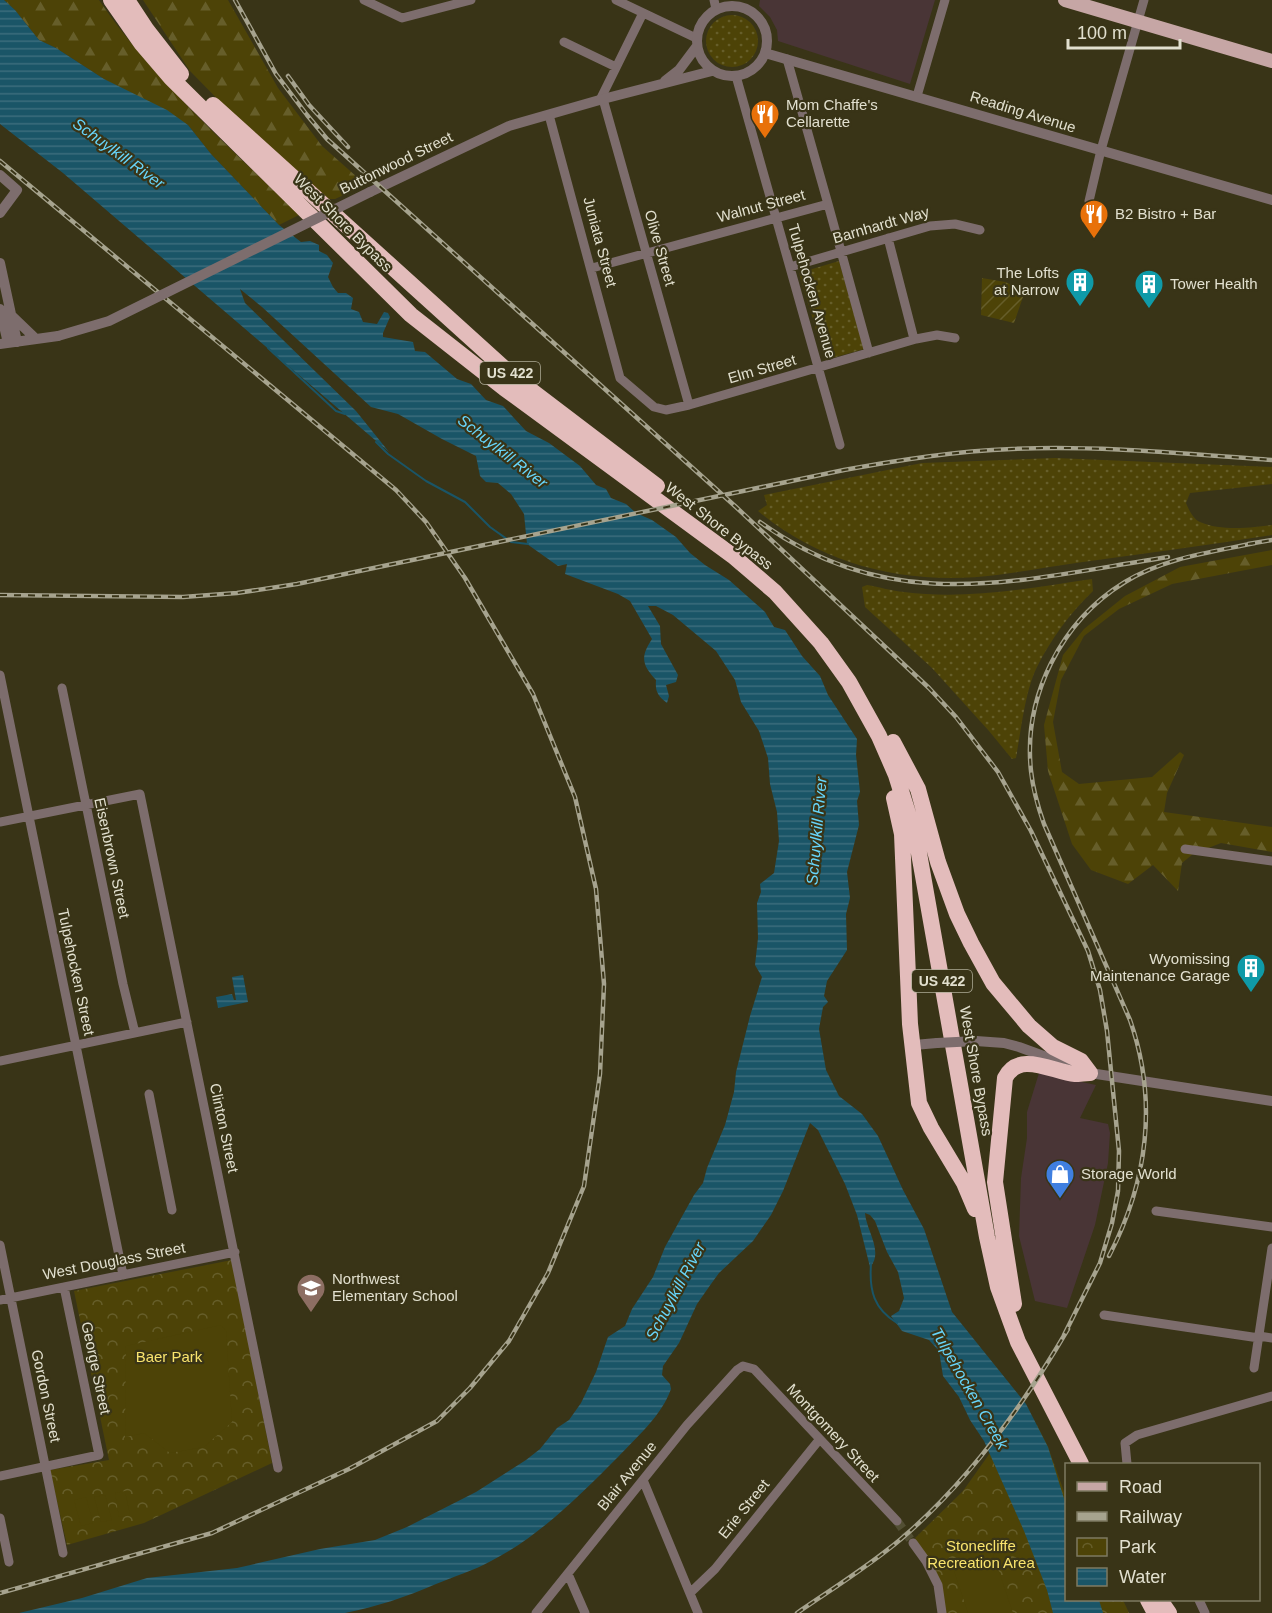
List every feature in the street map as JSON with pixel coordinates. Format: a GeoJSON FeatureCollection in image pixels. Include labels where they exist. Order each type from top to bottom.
{"type":"FeatureCollection","features":[{"type":"Feature","properties":{"kind":"highway","name":"West Shore Bypass"},"geometry":{"type":"LineString","coordinates":[[116,2],[141,43],[171,78],[411,315],[504,388],[734,556],[775,592],[821,643],[849,682],[879,736],[910,813],[926,882],[987,1237],[998,1287],[1016,1337],[1079,1463]]}},
{"type":"Feature","properties":{"kind":"highway","name":"West Shore Bypass"},"geometry":{"type":"LineString","coordinates":[[116,2],[146,29],[181,73],[212,104],[515,378],[729,541],[781,585],[828,638],[868,696],[906,774],[922,821],[1006,1278],[1025,1335],[1049,1386],[1091,1463]]}},
{"type":"Feature","properties":{"kind":"highway"},"geometry":{"type":"LineString","coordinates":[[821,643],[876,748],[899,817],[903,856],[910,1024],[914,1045],[917,1092],[922,1111],[972,1200],[991,1287],[1016,1337]]}},
{"type":"Feature","properties":{"kind":"highway"},"geometry":{"type":"LineString","coordinates":[[892,742],[918,789],[938,862],[957,914],[993,983],[1029,1026],[1053,1047],[1081,1061],[1090,1073]]}},
{"type":"Feature","properties":{"kind":"highway"},"geometry":{"type":"LineString","coordinates":[[1014,1304],[995,1182],[1005,1078],[1014,1068],[1027,1064],[1042,1065],[1075,1074],[1090,1073]]}},
{"type":"Feature","properties":{"kind":"main road"},"geometry":{"type":"LineString","coordinates":[[1065,0],[1272,61]]}},
{"type":"Feature","properties":{"kind":"street"},"geometry":{"type":"LineString","coordinates":[[364,0],[402,18],[471,0]]}},
{"type":"Feature","properties":{"kind":"street"},"geometry":{"type":"LineString","coordinates":[[616,0],[696,42],[712,71],[727,76],[744,75],[757,66],[765,53],[767,37],[762,22],[743,3],[715,4],[701,22],[696,42]]}},
{"type":"Feature","properties":{"kind":"street"},"geometry":{"type":"LineString","coordinates":[[917,96],[945,0]]}},
{"type":"Feature","properties":{"kind":"street"},"geometry":{"type":"LineString","coordinates":[[1089,201],[1101,150],[1144,0]]}},
{"type":"Feature","properties":{"kind":"street"},"geometry":{"type":"LineString","coordinates":[[602,99],[643,13]]}},
{"type":"Feature","properties":{"kind":"street"},"geometry":{"type":"LineString","coordinates":[[564,42],[616,67]]}},
{"type":"Feature","properties":{"kind":"street","name":"Buttonwood Street"},"geometry":{"type":"LineString","coordinates":[[659,84],[679,70],[696,42]]}},
{"type":"Feature","properties":{"kind":"street","name":"Reading Avenue"},"geometry":{"type":"LineString","coordinates":[[765,53],[1272,200]]}},
{"type":"Feature","properties":{"kind":"street","name":"Walnut Street"},"geometry":{"type":"LineString","coordinates":[[592,268],[828,204],[787,59]]}},
{"type":"Feature","properties":{"kind":"street","name":"Buttonwood Street"},"geometry":{"type":"LineString","coordinates":[[8,343],[58,336],[109,321],[498,130],[602,99],[712,71]]}},
{"type":"Feature","properties":{"kind":"street","name":"Tulpehocken Avenue"},"geometry":{"type":"LineString","coordinates":[[736,76],[840,445]]}},
{"type":"Feature","properties":{"kind":"street","name":"Olive Street"},"geometry":{"type":"LineString","coordinates":[[602,99],[689,405]]}},
{"type":"Feature","properties":{"kind":"street","name":"Juniata Street"},"geometry":{"type":"LineString","coordinates":[[549,115],[620,378]]}},
{"type":"Feature","properties":{"kind":"street"},"geometry":{"type":"LineString","coordinates":[[0,175],[17,190],[0,213]]}},
{"type":"Feature","properties":{"kind":"street"},"geometry":{"type":"LineString","coordinates":[[828,204],[869,353]]}},
{"type":"Feature","properties":{"kind":"street","name":"Barnhardt Way"},"geometry":{"type":"LineString","coordinates":[[790,267],[930,226],[947,224],[980,230]]}},
{"type":"Feature","properties":{"kind":"street"},"geometry":{"type":"LineString","coordinates":[[888,238],[914,339]]}},
{"type":"Feature","properties":{"kind":"street"},"geometry":{"type":"LineString","coordinates":[[0,262],[4,322]]}},
{"type":"Feature","properties":{"kind":"street"},"geometry":{"type":"LineString","coordinates":[[0,309],[8,343]]}},
{"type":"Feature","properties":{"kind":"street"},"geometry":{"type":"LineString","coordinates":[[4,322],[36,339]]}},
{"type":"Feature","properties":{"kind":"street","name":"Elm Street"},"geometry":{"type":"LineString","coordinates":[[620,378],[654,407],[666,410],[914,339],[937,335],[955,338]]}},
{"type":"Feature","properties":{"kind":"street","name":"Tulpehocken Street"},"geometry":{"type":"LineString","coordinates":[[0,675],[123,1275]]}},
{"type":"Feature","properties":{"kind":"street","name":"Eisenbrown Street"},"geometry":{"type":"LineString","coordinates":[[62,688],[135,1033]]}},
{"type":"Feature","properties":{"kind":"street","name":"Clinton Street"},"geometry":{"type":"LineString","coordinates":[[86,805],[140,795],[278,1468]]}},
{"type":"Feature","properties":{"kind":"street"},"geometry":{"type":"LineString","coordinates":[[0,822],[86,805]]}},
{"type":"Feature","properties":{"kind":"street"},"geometry":{"type":"LineString","coordinates":[[1185,849],[1272,861]]}},
{"type":"Feature","properties":{"kind":"street"},"geometry":{"type":"LineString","coordinates":[[0,1061],[188,1022]]}},
{"type":"Feature","properties":{"kind":"street"},"geometry":{"type":"LineString","coordinates":[[914,1045],[976,1041],[1004,1043],[1090,1073],[1269,1099]]}},
{"type":"Feature","properties":{"kind":"street"},"geometry":{"type":"LineString","coordinates":[[149,1094],[172,1210]]}},
{"type":"Feature","properties":{"kind":"street"},"geometry":{"type":"LineString","coordinates":[[1155,1210],[1272,1227]]}},
{"type":"Feature","properties":{"kind":"street","name":"Gordon Street"},"geometry":{"type":"LineString","coordinates":[[0,1245],[5,1299],[45,1466],[63,1553]]}},
{"type":"Feature","properties":{"kind":"street"},"geometry":{"type":"LineString","coordinates":[[1254,1368],[1272,1248]]}},
{"type":"Feature","properties":{"kind":"street","name":"West Douglass Street"},"geometry":{"type":"LineString","coordinates":[[5,1299],[234,1252]]}},
{"type":"Feature","properties":{"kind":"street","name":"George Street"},"geometry":{"type":"LineString","coordinates":[[45,1466],[99,1455],[64,1287]]}},
{"type":"Feature","properties":{"kind":"street"},"geometry":{"type":"LineString","coordinates":[[1104,1315],[1272,1338]]}},
{"type":"Feature","properties":{"kind":"street","name":"Blair Avenue"},"geometry":{"type":"LineString","coordinates":[[536,1613],[687,1425],[737,1370],[743,1366],[748,1367]]}},
{"type":"Feature","properties":{"kind":"street","name":"Montgomery Street"},"geometry":{"type":"LineString","coordinates":[[748,1367],[754,1369],[897,1521]]}},
{"type":"Feature","properties":{"kind":"street"},"geometry":{"type":"LineString","coordinates":[[1127,1463],[1125,1443],[1137,1435],[1272,1396]]}},
{"type":"Feature","properties":{"kind":"street","name":"Erie Street"},"geometry":{"type":"LineString","coordinates":[[690,1593],[715,1569],[819,1440]]}},
{"type":"Feature","properties":{"kind":"street"},"geometry":{"type":"LineString","coordinates":[[0,1476],[45,1466]]}},
{"type":"Feature","properties":{"kind":"street"},"geometry":{"type":"LineString","coordinates":[[643,1480],[698,1613]]}},
{"type":"Feature","properties":{"kind":"street"},"geometry":{"type":"LineString","coordinates":[[0,1518],[9,1563]]}},
{"type":"Feature","properties":{"kind":"street"},"geometry":{"type":"LineString","coordinates":[[913,1543],[926,1561],[938,1585],[942,1613]]}},
{"type":"Feature","properties":{"kind":"street"},"geometry":{"type":"LineString","coordinates":[[568,1574],[585,1613]]}},
{"type":"Feature","properties":{"kind":"shaded area"},"geometry":{"type":"Polygon","coordinates":[[[760,0],[935,0],[910,84],[778,41],[777,30],[770,17],[759,6],[760,0]]]}},
{"type":"Feature","properties":{"kind":"shaded area","name":"Storage World"},"geometry":{"type":"Polygon","coordinates":[[[1039,1073],[1096,1085],[1080,1118],[1108,1124],[1110,1133],[1108,1163],[1095,1225],[1067,1308],[1035,1301],[1019,1236],[1027,1112],[1039,1073]]]}},
{"type":"Feature","properties":{"kind":"green space"},"geometry":{"type":"Polygon","coordinates":[[[4,0],[99,0],[121,30],[168,85],[299,215],[279,225],[211,154],[188,125],[39,40],[4,0]]]}},
{"type":"Feature","properties":{"kind":"green space"},"geometry":{"type":"Polygon","coordinates":[[[143,0],[228,0],[278,88],[322,146],[366,185],[335,199],[329,199],[240,122],[190,71],[143,0]]]}},
{"type":"Feature","properties":{"kind":"green space"},"geometry":{"type":"Polygon","coordinates":[[[732,15],[746,19],[754,27],[758,41],[754,55],[746,63],[732,67],[718,63],[710,55],[706,41],[710,27],[718,19],[732,15]]]}},
{"type":"Feature","properties":{"kind":"green space"},"geometry":{"type":"Polygon","coordinates":[[[839,261],[864,349],[825,360],[799,273],[839,261]]]}},
{"type":"Feature","properties":{"kind":"green space"},"geometry":{"type":"Polygon","coordinates":[[[982,278],[1005,282],[1030,292],[1023,297],[1014,323],[981,315],[982,278]]]}},
{"type":"Feature","properties":{"kind":"green space"},"geometry":{"type":"Polygon","coordinates":[[[1055,458],[1272,467],[1272,484],[1190,493],[1186,503],[1193,517],[1208,525],[1245,528],[1272,525],[1272,535],[997,575],[933,578],[870,568],[840,559],[784,530],[758,511],[767,505],[764,495],[922,463],[1055,458]]]}},
{"type":"Feature","properties":{"kind":"green space"},"geometry":{"type":"Polygon","coordinates":[[[1272,550],[1272,565],[1172,584],[1119,609],[1084,636],[1061,680],[1053,722],[1062,772],[1079,784],[1152,777],[1180,752],[1184,755],[1167,793],[1164,812],[1272,827],[1272,852],[1221,843],[1193,854],[1182,863],[1178,891],[1153,865],[1128,884],[1091,870],[1072,844],[1048,771],[1044,725],[1063,655],[1084,629],[1125,596],[1180,567],[1272,550]]]}},
{"type":"Feature","properties":{"kind":"green space"},"geometry":{"type":"Polygon","coordinates":[[[1092,579],[1093,591],[1048,646],[1037,667],[1026,699],[1016,758],[1012,759],[932,668],[865,607],[862,587],[867,585],[899,591],[951,595],[998,592],[1092,579]]]}},
{"type":"Feature","properties":{"kind":"green space","name":"Baer Park"},"geometry":{"type":"Polygon","coordinates":[[[232,1260],[272,1463],[144,1523],[67,1545],[50,1470],[109,1460],[74,1291],[232,1260]]]}},
{"type":"Feature","properties":{"kind":"green space"},"geometry":{"type":"Polygon","coordinates":[[[221,1325],[226,1331],[232,1422],[204,1447],[170,1453],[144,1433],[125,1437],[126,1346],[221,1325]]]}},
{"type":"Feature","properties":{"kind":"green space","name":"Stonecliffe Recreation Area"},"geometry":{"type":"Polygon","coordinates":[[[1037,1425],[1048,1447],[1065,1494],[1065,1601],[1123,1601],[1129,1613],[945,1613],[942,1584],[915,1538],[963,1491],[990,1453],[1037,1425]]]}},
{"type":"Feature","properties":{"kind":"green space"},"geometry":{"type":"Polygon","coordinates":[[[125,1491],[130,1515],[119,1517],[115,1493],[125,1491]]]}},
{"type":"Feature","properties":{"kind":"green space"},"geometry":{"type":"Polygon","coordinates":[[[105,1495],[112,1520],[101,1522],[94,1497],[105,1495]]]}},
{"type":"Feature","properties":{"kind":"green space"},"geometry":{"type":"Polygon","coordinates":[[[86,1497],[93,1523],[81,1526],[74,1500],[86,1497]]]}},
{"type":"Feature","properties":{"kind":"green space"},"geometry":{"type":"Polygon","coordinates":[[[992,1551],[1013,1613],[968,1613],[952,1565],[992,1551]]]}},
{"type":"Feature","properties":{"kind":"water"},"geometry":{"type":"Polygon","coordinates":[[[0,0],[4,0],[39,40],[56,48],[104,79],[167,110],[188,125],[211,154],[279,225],[301,242],[310,241],[319,245],[319,251],[327,255],[333,263],[328,277],[333,287],[338,293],[346,293],[353,298],[351,309],[359,312],[363,322],[377,324],[384,312],[388,313],[390,317],[383,337],[413,342],[415,351],[425,352],[457,379],[471,384],[486,400],[503,406],[526,431],[549,443],[580,466],[596,485],[606,489],[611,498],[626,504],[636,513],[652,520],[676,537],[690,553],[729,580],[765,612],[774,627],[785,630],[802,656],[820,676],[828,695],[857,739],[856,755],[860,792],[857,801],[859,825],[847,872],[850,898],[846,914],[847,950],[827,981],[824,996],[828,1002],[823,1007],[819,1029],[826,1070],[839,1096],[862,1114],[878,1136],[924,1229],[952,1312],[1026,1404],[1048,1447],[1065,1502],[1065,1601],[1099,1601],[1103,1613],[1053,1613],[1047,1590],[1024,1531],[984,1441],[959,1397],[943,1376],[939,1351],[929,1340],[902,1331],[891,1316],[899,1311],[904,1298],[898,1272],[887,1252],[875,1221],[865,1213],[875,1248],[874,1261],[870,1267],[857,1215],[845,1184],[818,1130],[810,1123],[771,1215],[753,1241],[719,1273],[711,1284],[697,1304],[679,1343],[663,1366],[662,1375],[670,1384],[671,1389],[662,1408],[641,1434],[574,1500],[543,1527],[509,1551],[477,1568],[413,1593],[380,1605],[345,1613],[19,1613],[82,1598],[147,1578],[237,1568],[320,1549],[375,1540],[407,1527],[476,1492],[526,1460],[540,1449],[557,1428],[569,1420],[581,1403],[596,1372],[608,1337],[625,1326],[632,1309],[653,1277],[665,1247],[703,1183],[725,1125],[750,1016],[762,977],[755,965],[758,938],[757,903],[761,892],[760,884],[774,873],[779,841],[777,812],[770,784],[768,758],[759,731],[741,702],[735,680],[716,651],[673,615],[656,606],[648,606],[660,626],[661,644],[678,675],[676,682],[666,685],[669,696],[667,703],[658,693],[656,680],[644,661],[652,639],[630,601],[618,594],[565,574],[567,564],[558,566],[527,544],[524,514],[511,494],[498,483],[486,482],[480,476],[476,456],[398,414],[371,407],[240,289],[245,303],[356,411],[389,452],[63,173],[0,124],[0,0]]]}},
{"type":"Feature","properties":{"kind":"water"},"geometry":{"type":"Polygon","coordinates":[[[243,975],[248,1002],[218,1008],[216,997],[232,994],[236,1000],[232,977],[243,975]]]}},
{"type":"Feature","properties":{"kind":"waterway"},"geometry":{"type":"LineString","coordinates":[[268,348],[336,411],[345,414]]}},
{"type":"Feature","properties":{"kind":"waterway"},"geometry":{"type":"LineString","coordinates":[[376,442],[388,454],[426,481],[465,502],[490,527],[511,542],[528,544]]}},
{"type":"Feature","properties":{"kind":"waterway"},"geometry":{"type":"LineString","coordinates":[[871,1264],[872,1291],[878,1305],[889,1318],[897,1323]]}},
{"type":"Feature","properties":{"kind":"tunnel"},"geometry":{"type":"LineString","coordinates":[[897,1521],[913,1543]]}},
{"type":"Feature","properties":{"kind":"railway"},"geometry":{"type":"LineString","coordinates":[[235,0],[276,74],[327,139],[736,507],[929,688],[956,717],[998,772],[1031,831],[1088,951],[1100,990],[1107,1031],[1119,1151],[1118,1191],[1112,1223],[1100,1263],[1064,1335]]}},
{"type":"Feature","properties":{"kind":"railway"},"geometry":{"type":"LineString","coordinates":[[288,76],[309,105],[348,147]]}},
{"type":"Feature","properties":{"kind":"railway"},"geometry":{"type":"LineString","coordinates":[[0,161],[396,490],[426,522],[465,578],[533,694],[575,797],[596,889],[604,984],[600,1074],[584,1186],[548,1273],[509,1341],[470,1388],[437,1421],[349,1469],[212,1533],[0,1593]]}},
{"type":"Feature","properties":{"kind":"railway"},"geometry":{"type":"LineString","coordinates":[[0,595],[183,597],[237,593],[297,584],[844,470],[949,454],[1012,449],[1077,448],[1272,460]]}},
{"type":"Feature","properties":{"kind":"railway"},"geometry":{"type":"LineString","coordinates":[[760,522],[810,552],[860,571],[909,581],[958,584],[1009,581],[1168,557]]}},
{"type":"Feature","properties":{"kind":"railway"},"geometry":{"type":"LineString","coordinates":[[1248,544],[1272,540]]}},
{"type":"Feature","properties":{"kind":"railway"},"geometry":{"type":"LineString","coordinates":[[1109,1256],[1133,1199],[1140,1169],[1145,1140],[1144,1080],[1139,1050],[1130,1020],[1044,824],[1034,792],[1030,743],[1033,716],[1040,689],[1065,639],[1102,598],[1140,574],[1172,561],[1255,543]]}},
{"type":"Feature","properties":{"kind":"railway"},"geometry":{"type":"LineString","coordinates":[[797,1613],[889,1549],[949,1493],[1013,1414],[1068,1329]]}},
{"type":"Feature","properties":{"kind":"place","name":"Mom Chaffe's Cellarette"},"geometry":{"type":"Point","coordinates":[765,140]}},
{"type":"Feature","properties":{"kind":"place","name":"B2 Bistro + Bar"},"geometry":{"type":"Point","coordinates":[1094,240]}},
{"type":"Feature","properties":{"kind":"place","name":"The Lofts at Narrow"},"geometry":{"type":"Point","coordinates":[1080,308]}},
{"type":"Feature","properties":{"kind":"place","name":"Tower Health"},"geometry":{"type":"Point","coordinates":[1149,310]}},
{"type":"Feature","properties":{"kind":"place","name":"Wyomissing Maintenance Garage"},"geometry":{"type":"Point","coordinates":[1251,994]}},
{"type":"Feature","properties":{"kind":"place","name":"Storage World"},"geometry":{"type":"Point","coordinates":[1060,1200]}},
{"type":"Feature","properties":{"kind":"place","name":"Northwest Elementary School"},"geometry":{"type":"Point","coordinates":[311,1314]}},
{"type":"Feature","properties":{"kind":"water label","name":"Schuylkill River"},"geometry":{"type":"Point","coordinates":[119,153]}},
{"type":"Feature","properties":{"kind":"water label","name":"Schuylkill River"},"geometry":{"type":"Point","coordinates":[503,451]}},
{"type":"Feature","properties":{"kind":"water label","name":"Schuylkill River"},"geometry":{"type":"Point","coordinates":[816,831]}},
{"type":"Feature","properties":{"kind":"water label","name":"Schuylkill River"},"geometry":{"type":"Point","coordinates":[675,1291]}},
{"type":"Feature","properties":{"kind":"water label","name":"Tulpehocken Creek"},"geometry":{"type":"Point","coordinates":[970,1388]}}]}
